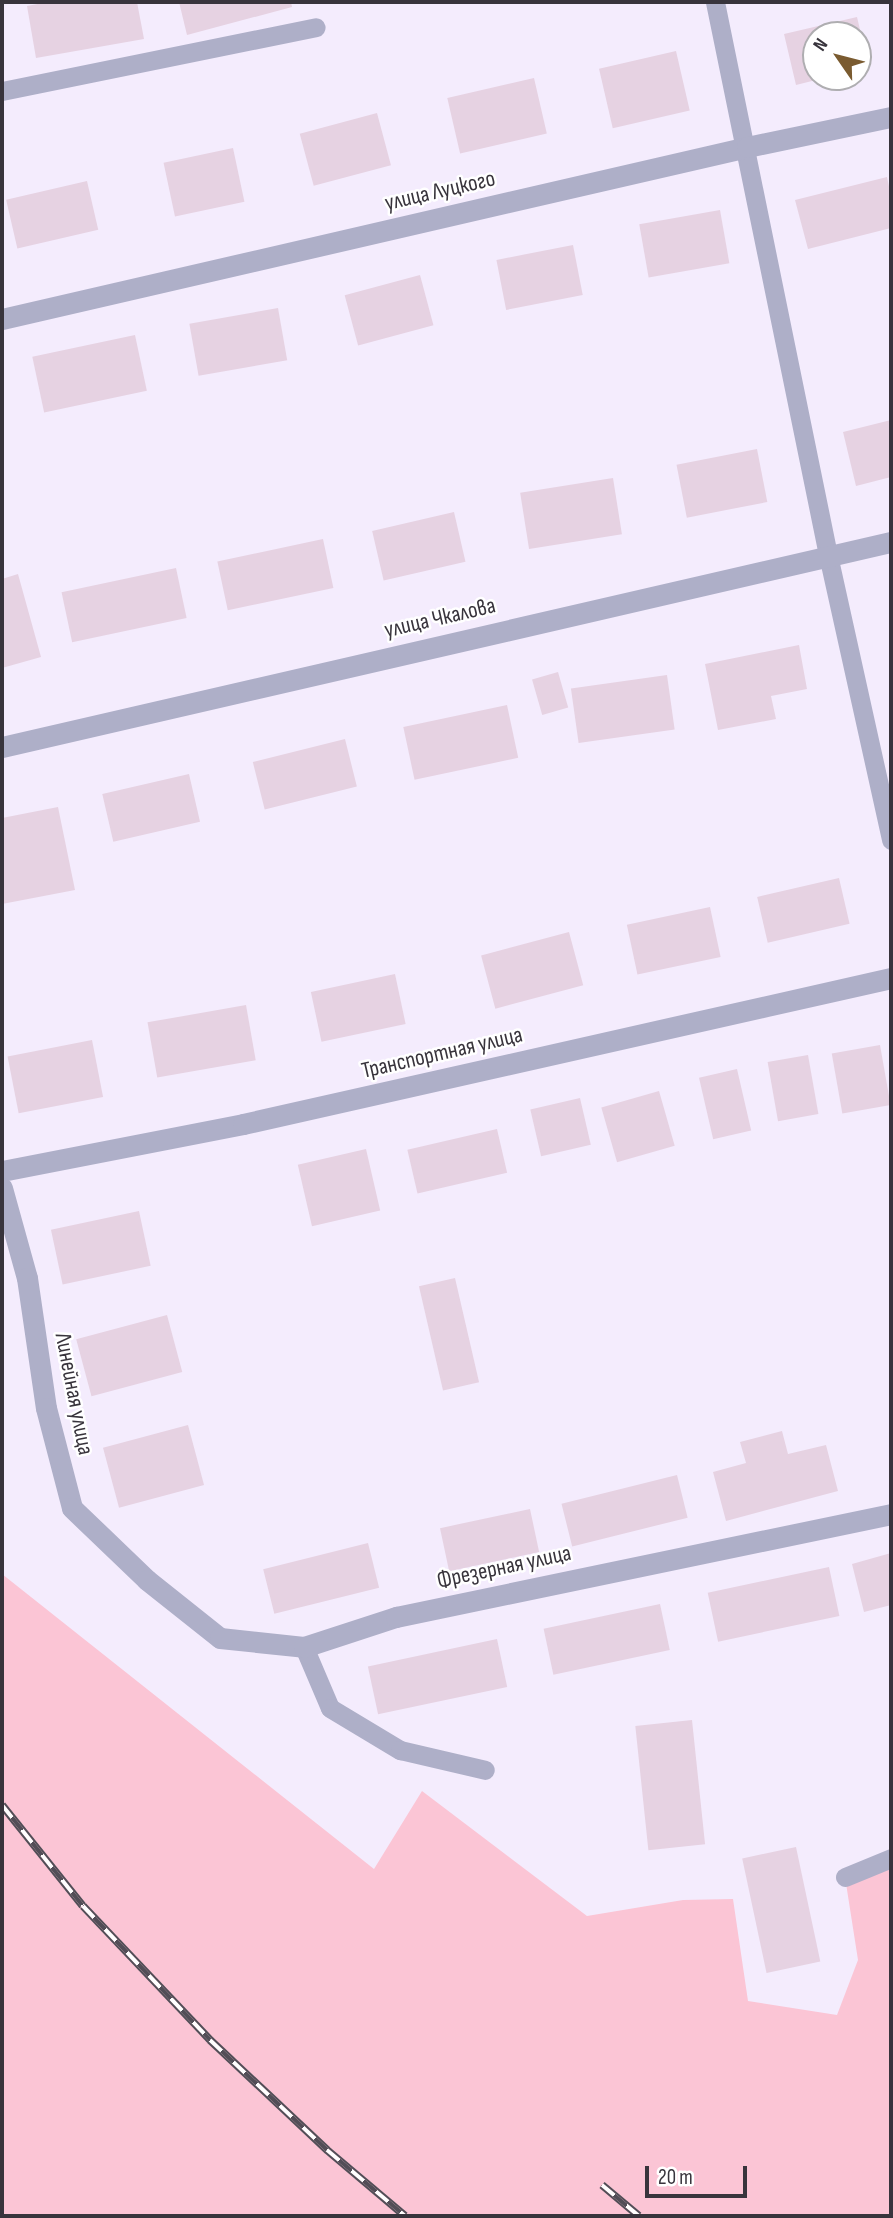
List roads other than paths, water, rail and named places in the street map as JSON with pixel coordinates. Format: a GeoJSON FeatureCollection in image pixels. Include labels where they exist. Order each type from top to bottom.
{"type":"FeatureCollection","features":[{"type":"Feature","properties":{"kind":"street","name":"улица Луцкого"},"geometry":{"type":"LineString","coordinates":[[2,319],[747,147],[891,117]]}},
{"type":"Feature","properties":{"kind":"street","name":"улица Чкалова"},"geometry":{"type":"LineString","coordinates":[[2,747],[891,542]]}},
{"type":"Feature","properties":{"kind":"street","name":"Транспортная улица"},"geometry":{"type":"LineString","coordinates":[[2,1171],[243,1124],[891,978]]}},
{"type":"Feature","properties":{"kind":"street","name":"Линейная улица"},"geometry":{"type":"LineString","coordinates":[[2,1188],[27,1278],[46,1408],[72,1508],[148,1580]]}},
{"type":"Feature","properties":{"kind":"street","name":"Фрезерная улица"},"geometry":{"type":"LineString","coordinates":[[148,1580],[220,1638],[304,1647],[396,1616],[891,1514]]}},
{"type":"Feature","properties":{"kind":"lane"},"geometry":{"type":"LineString","coordinates":[[715,2],[747,147],[828,555],[891,840]]}},
{"type":"Feature","properties":{"kind":"lane"},"geometry":{"type":"LineString","coordinates":[[2,91],[316,27]]}},
{"type":"Feature","properties":{"kind":"lane"},"geometry":{"type":"LineString","coordinates":[[304,1647],[330,1709],[400,1750],[485,1770]]}},
{"type":"Feature","properties":{"kind":"lane"},"geometry":{"type":"LineString","coordinates":[[845,1877],[891,1858]]}},
{"type":"Feature","properties":{"kind":"railway"},"geometry":{"type":"LineString","coordinates":[[2,1805],[83,1906],[210,2040],[327,2150],[405,2216]]}},
{"type":"Feature","properties":{"kind":"railway"},"geometry":{"type":"LineString","coordinates":[[602,2185],[639,2216]]}}]}
